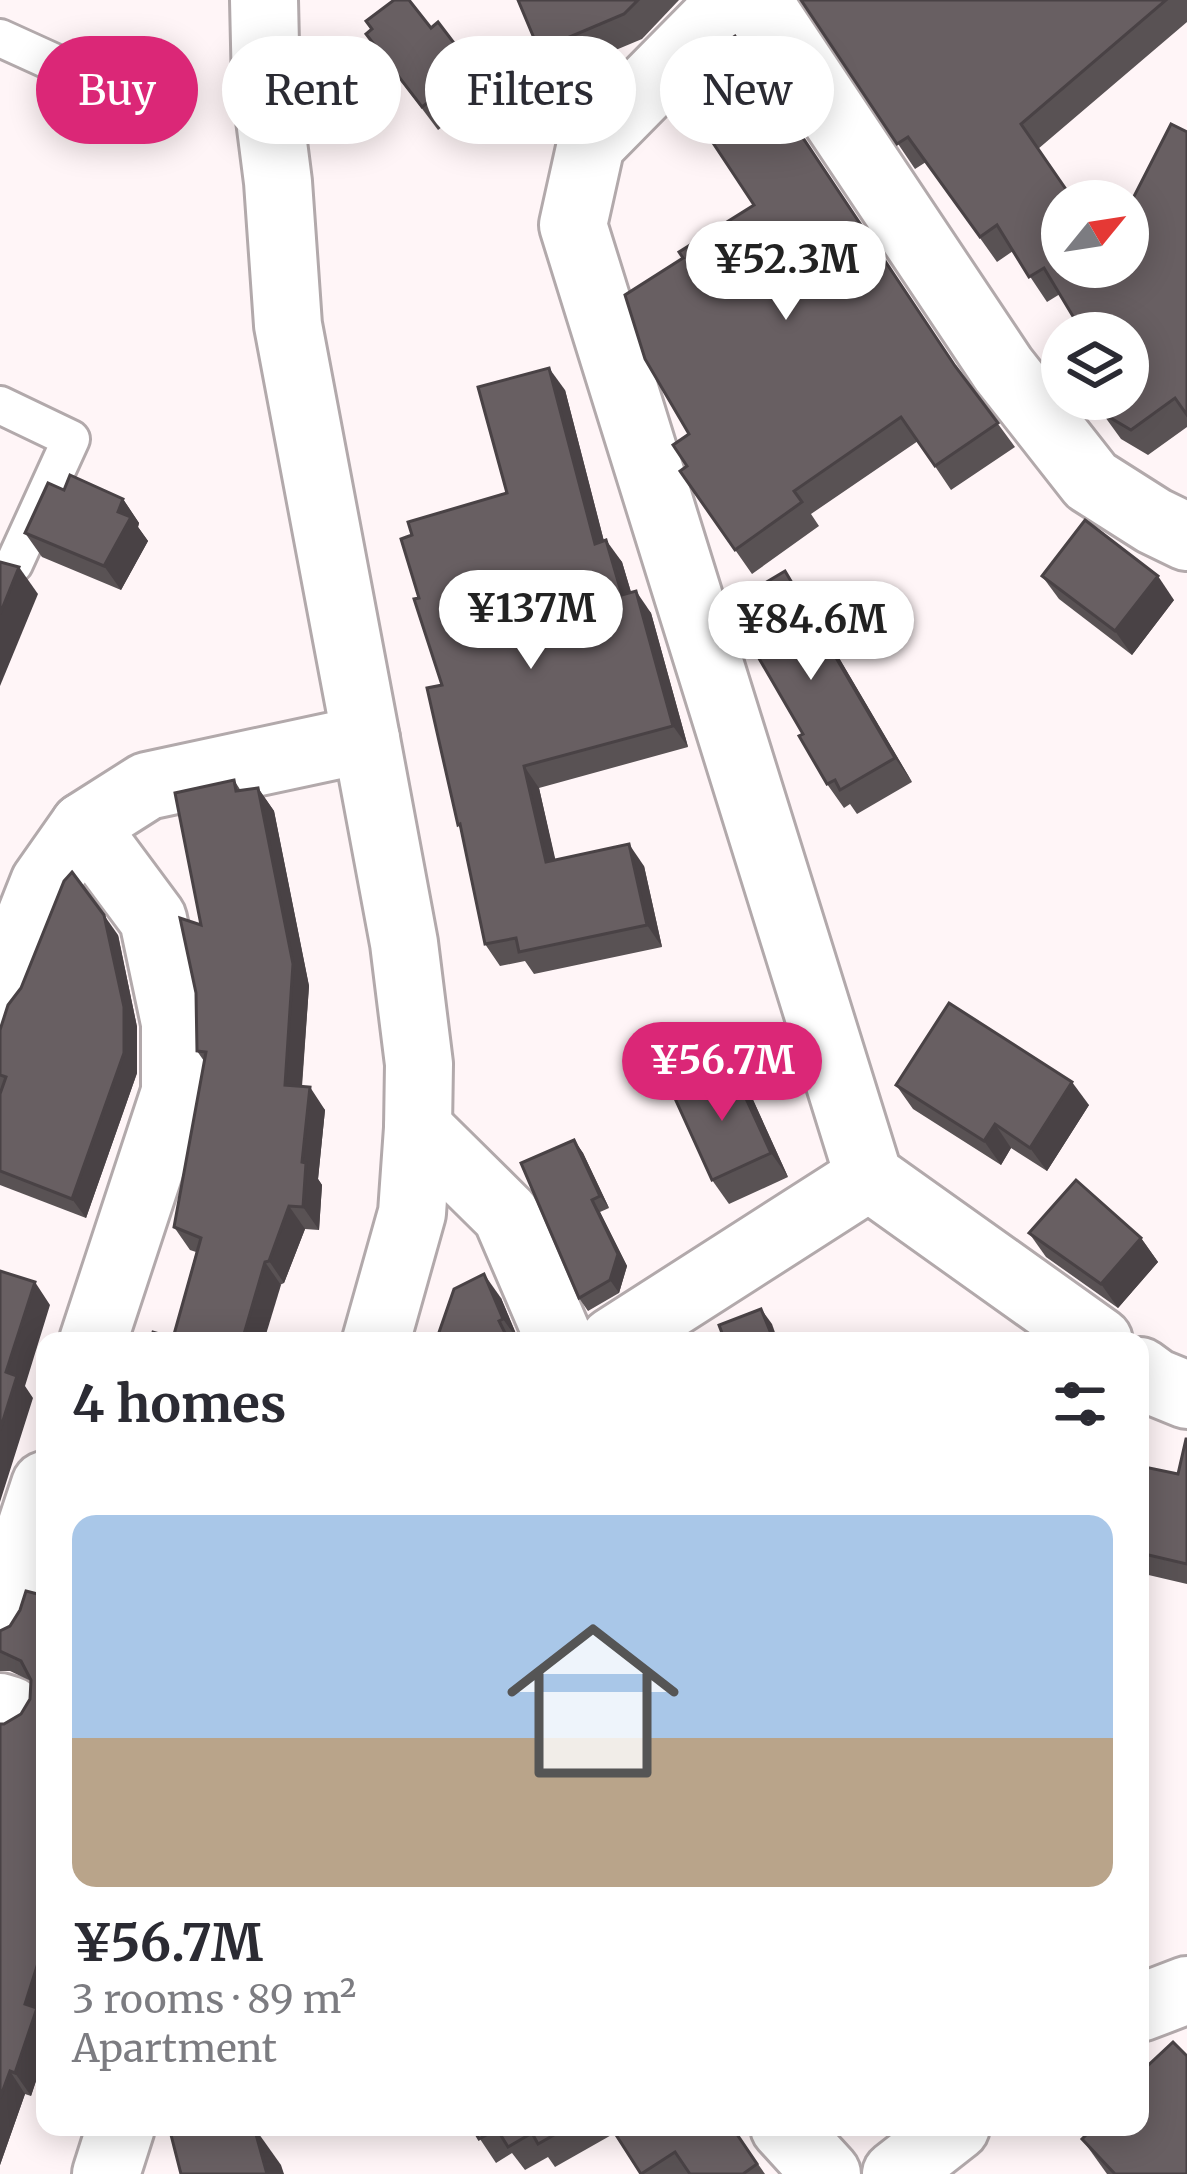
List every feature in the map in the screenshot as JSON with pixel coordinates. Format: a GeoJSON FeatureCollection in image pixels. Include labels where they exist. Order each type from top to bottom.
{"type":"FeatureCollection","features":[{"type":"Feature","properties":{"kind":"street"},"geometry":{"type":"LineString","coordinates":[[264,0],[266,88],[289,325],[404,943],[419,1064],[412,1214],[379,1332]]}},
{"type":"Feature","properties":{"kind":"street"},"geometry":{"type":"LineString","coordinates":[[733,0],[591,144],[573,225],[869,1177],[1086,1332]]}},
{"type":"Feature","properties":{"kind":"street"},"geometry":{"type":"LineString","coordinates":[[757,0],[1003,368],[1090,482],[1187,537]]}},
{"type":"Feature","properties":{"kind":"street"},"geometry":{"type":"LineString","coordinates":[[0,994],[44,883],[84,826],[147,786],[366,739]]}},
{"type":"Feature","properties":{"kind":"street"},"geometry":{"type":"LineString","coordinates":[[84,826],[153,919],[175,1023],[175,1092],[96,1332]]}},
{"type":"Feature","properties":{"kind":"street"},"geometry":{"type":"LineString","coordinates":[[418,1128],[506,1214],[556,1332]]}},
{"type":"Feature","properties":{"kind":"street"},"geometry":{"type":"LineString","coordinates":[[628,1332],[869,1177]]}},
{"type":"Feature","properties":{"kind":"street"},"geometry":{"type":"LineString","coordinates":[[1149,1378],[1187,1395]]}},
{"type":"Feature","properties":{"kind":"street"},"geometry":{"type":"LineString","coordinates":[[0,1621],[36,1512]]}},
{"type":"Feature","properties":{"kind":"street"},"geometry":{"type":"LineString","coordinates":[[1149,2005],[1187,1990]]}},
{"type":"Feature","properties":{"kind":"street"},"geometry":{"type":"LineString","coordinates":[[106,2174],[118,2136]]}},
{"type":"Feature","properties":{"kind":"street"},"geometry":{"type":"LineString","coordinates":[[792,2136],[827,2174]]}},
{"type":"Feature","properties":{"kind":"street"},"geometry":{"type":"LineString","coordinates":[[896,2174],[945,2136]]}},
{"type":"Feature","properties":{"kind":"lane"},"geometry":{"type":"LineString","coordinates":[[0,38],[36,54]]}},
{"type":"Feature","properties":{"kind":"lane"},"geometry":{"type":"LineString","coordinates":[[0,405],[71,439],[14,564]]}},
{"type":"Feature","properties":{"kind":"building"},"geometry":{"type":"Polygon","coordinates":[[[394,0],[409,0],[431,28],[438,22],[449,36],[425,36],[422,107],[401,80],[401,36],[368,36],[372,29],[366,21],[394,0]]]}},
{"type":"Feature","properties":{"kind":"building"},"geometry":{"type":"Polygon","coordinates":[[[518,0],[638,0],[624,14],[572,36],[533,36],[518,0]]]}},
{"type":"Feature","properties":{"kind":"building"},"geometry":{"type":"Polygon","coordinates":[[[801,0],[1166,0],[1021,124],[1060,180],[1041,180],[1041,270],[1029,277],[997,225],[980,237],[908,137],[897,144],[834,50],[834,36],[825,36],[801,0]]]}},
{"type":"Feature","properties":{"kind":"building"},"geometry":{"type":"Polygon","coordinates":[[[1171,124],[1187,132],[1187,415],[1175,398],[1149,417],[1149,312],[1070,312],[1056,288],[1149,288],[1149,180],[1142,180],[1171,124]]]}},
{"type":"Feature","properties":{"kind":"building"},"geometry":{"type":"Polygon","coordinates":[[[714,144],[807,144],[998,423],[935,466],[901,417],[794,491],[802,502],[735,550],[680,471],[687,466],[673,445],[689,434],[645,359],[625,295],[683,258],[679,252],[754,205],[714,144]]]}},
{"type":"Feature","properties":{"kind":"building"},"geometry":{"type":"Polygon","coordinates":[[[549,368],[595,544],[606,540],[622,595],[636,591],[673,726],[524,766],[546,862],[629,844],[647,925],[519,952],[516,938],[485,944],[427,688],[442,685],[414,599],[419,598],[401,539],[412,535],[408,522],[507,493],[478,387],[549,368]]]}},
{"type":"Feature","properties":{"kind":"building"},"geometry":{"type":"Polygon","coordinates":[[[1114,420],[1145,420],[1131,430],[1114,420]]]}},
{"type":"Feature","properties":{"kind":"building"},"geometry":{"type":"Polygon","coordinates":[[[70,475],[123,499],[118,512],[131,517],[104,566],[25,533],[48,483],[64,490],[70,475]]]}},
{"type":"Feature","properties":{"kind":"building"},"geometry":{"type":"Polygon","coordinates":[[[1085,520],[1158,576],[1115,631],[1042,576],[1085,520]]]}},
{"type":"Feature","properties":{"kind":"building"},"geometry":{"type":"Polygon","coordinates":[[[0,562],[19,567],[0,614],[0,562]]]}},
{"type":"Feature","properties":{"kind":"building"},"geometry":{"type":"Polygon","coordinates":[[[785,571],[895,758],[840,790],[835,780],[827,784],[728,605],[785,571]]]}},
{"type":"Feature","properties":{"kind":"building"},"geometry":{"type":"Polygon","coordinates":[[[234,780],[236,791],[258,788],[293,964],[285,1085],[310,1087],[302,1162],[306,1163],[303,1207],[289,1206],[265,1262],[245,1332],[175,1332],[201,1238],[174,1227],[206,1052],[197,1051],[196,993],[180,918],[201,925],[175,793],[234,780]]]}},
{"type":"Feature","properties":{"kind":"building"},"geometry":{"type":"Polygon","coordinates":[[[72,872],[104,915],[124,1007],[124,1053],[72,1199],[0,1171],[0,1094],[6,1077],[0,1075],[0,1030],[72,872]]]}},
{"type":"Feature","properties":{"kind":"building"},"geometry":{"type":"Polygon","coordinates":[[[949,1003],[1072,1082],[1030,1148],[995,1124],[984,1141],[896,1085],[949,1003]]]}},
{"type":"Feature","properties":{"kind":"building"},"geometry":{"type":"Polygon","coordinates":[[[732,1068],[771,1153],[712,1180],[673,1094],[732,1068]]]}},
{"type":"Feature","properties":{"kind":"building"},"geometry":{"type":"Polygon","coordinates":[[[574,1140],[600,1196],[592,1200],[618,1254],[610,1280],[579,1298],[521,1163],[574,1140]]]}},
{"type":"Feature","properties":{"kind":"building"},"geometry":{"type":"Polygon","coordinates":[[[1076,1180],[1141,1238],[1101,1284],[1029,1233],[1076,1180]]]}},
{"type":"Feature","properties":{"kind":"building"},"geometry":{"type":"Polygon","coordinates":[[[0,1271],[35,1282],[6,1372],[17,1376],[0,1430],[0,1271]]]}},
{"type":"Feature","properties":{"kind":"building"},"geometry":{"type":"Polygon","coordinates":[[[484,1274],[504,1332],[439,1332],[454,1289],[484,1274]]]}},
{"type":"Feature","properties":{"kind":"building"},"geometry":{"type":"Polygon","coordinates":[[[761,1309],[770,1332],[722,1332],[719,1325],[761,1309]]]}},
{"type":"Feature","properties":{"kind":"building"},"geometry":{"type":"Polygon","coordinates":[[[1187,1439],[1187,1564],[1149,1555],[1149,1468],[1178,1474],[1187,1439]]]}},
{"type":"Feature","properties":{"kind":"building"},"geometry":{"type":"Polygon","coordinates":[[[26,1591],[36,1594],[36,1969],[25,2004],[36,2011],[15,2073],[10,2071],[0,2098],[0,1724],[21,1714],[30,1699],[31,1680],[21,1661],[0,1651],[0,1631],[10,1626],[26,1591]]]}},
{"type":"Feature","properties":{"kind":"building"},"geometry":{"type":"Polygon","coordinates":[[[1173,2042],[1187,2056],[1187,2174],[1115,2174],[1082,2139],[1149,2136],[1149,2065],[1173,2042]]]}},
{"type":"Feature","properties":{"kind":"building"},"geometry":{"type":"Polygon","coordinates":[[[171,2136],[256,2136],[267,2174],[181,2174],[171,2136]]]}},
{"type":"Feature","properties":{"kind":"building"},"geometry":{"type":"Polygon","coordinates":[[[501,2136],[527,2136],[508,2147],[501,2136]]]}},
{"type":"Feature","properties":{"kind":"building"},"geometry":{"type":"Polygon","coordinates":[[[617,2136],[738,2136],[757,2164],[743,2174],[690,2174],[675,2152],[641,2174],[617,2136]]]}}]}
